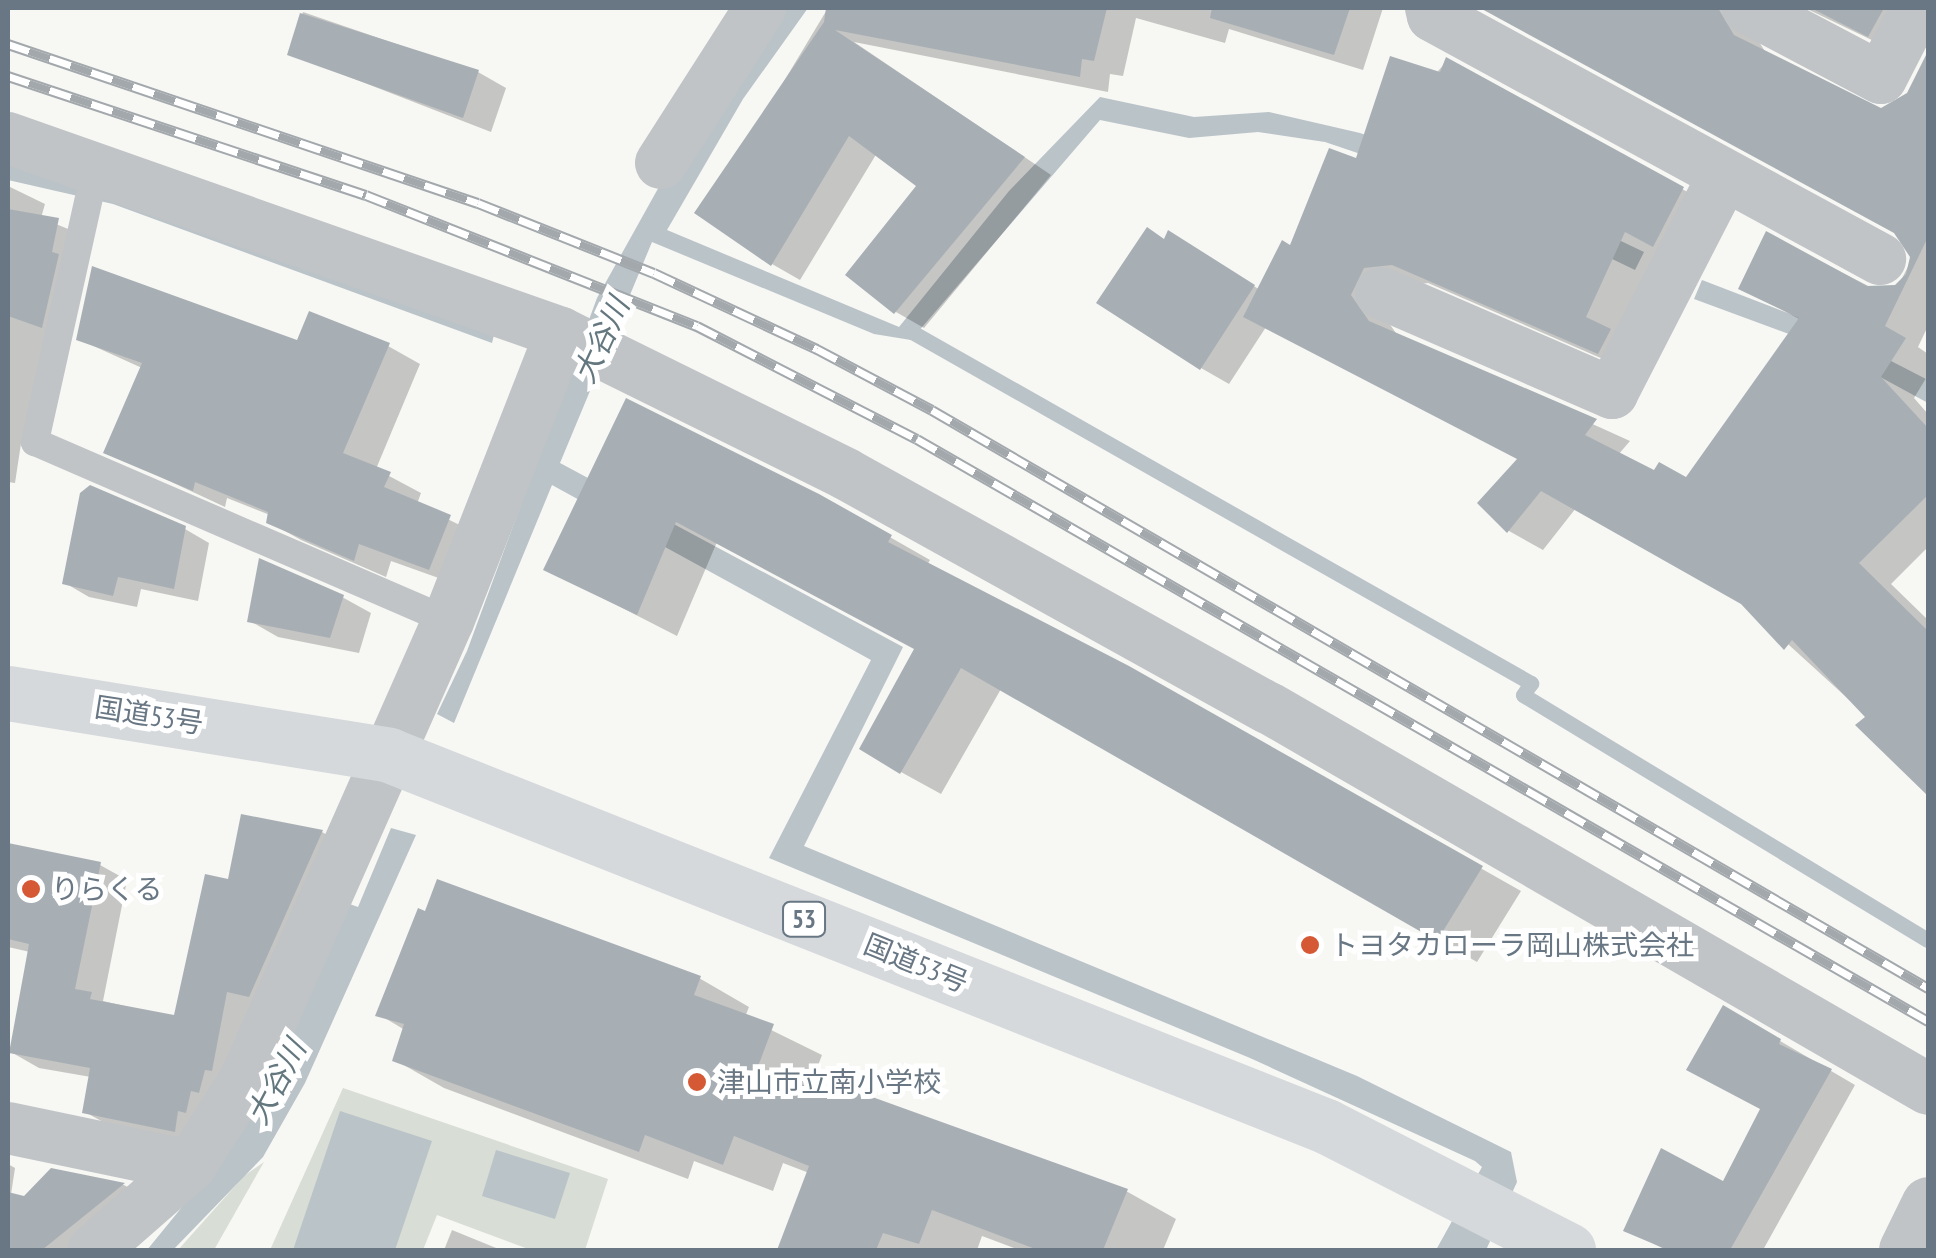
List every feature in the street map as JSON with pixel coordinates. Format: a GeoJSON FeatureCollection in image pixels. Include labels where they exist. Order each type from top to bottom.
{"type":"FeatureCollection","features":[{"type":"Feature","properties":{"kind":"highway","name":"国道53号"},"geometry":{"type":"LineString","coordinates":[[8,694],[389,754],[1326,1126],[1568,1250]]}},
{"type":"Feature","properties":{"kind":"street"},"geometry":{"type":"LineString","coordinates":[[662,163],[760,8]]}},
{"type":"Feature","properties":{"kind":"street"},"geometry":{"type":"LineString","coordinates":[[1432,8],[1433,16],[1880,258]]}},
{"type":"Feature","properties":{"kind":"street"},"geometry":{"type":"LineString","coordinates":[[1748,8],[1881,78],[1917,8]]}},
{"type":"Feature","properties":{"kind":"street"},"geometry":{"type":"LineString","coordinates":[[8,138],[96,166],[584,343],[846,474],[1252,698],[1928,1089]]}},
{"type":"Feature","properties":{"kind":"street"},"geometry":{"type":"LineString","coordinates":[[1381,293],[1612,393],[1724,175]]}},
{"type":"Feature","properties":{"kind":"street"},"geometry":{"type":"LineString","coordinates":[[94,1250],[190,1166],[245,1080],[448,621],[584,343]]}},
{"type":"Feature","properties":{"kind":"street"},"geometry":{"type":"LineString","coordinates":[[8,1128],[190,1166]]}},
{"type":"Feature","properties":{"kind":"street"},"geometry":{"type":"LineString","coordinates":[[1905,1250],[1928,1204]]}},
{"type":"Feature","properties":{"kind":"lane"},"geometry":{"type":"LineString","coordinates":[[96,166],[35,442],[448,621]]}},
{"type":"Feature","properties":{"kind":"shaded area"},"geometry":{"type":"Polygon","coordinates":[[[343,1088],[608,1179],[585,1250],[531,1250],[437,1215],[423,1250],[270,1250],[343,1088]]]}},
{"type":"Feature","properties":{"kind":"shaded area"},"geometry":{"type":"Polygon","coordinates":[[[264,1162],[214,1250],[178,1250],[244,1176],[264,1162]]]}},
{"type":"Feature","properties":{"kind":"water","name":"大谷川"},"geometry":{"type":"Polygon","coordinates":[[[770,8],[808,8],[743,99],[667,230],[899,327],[1009,191],[1100,97],[1194,117],[1269,112],[1360,133],[1489,178],[1644,252],[1635,270],[1473,192],[1325,142],[1258,132],[1189,138],[1100,120],[911,340],[874,334],[652,242],[560,463],[903,647],[804,846],[1357,1076],[1511,1152],[1517,1182],[1486,1250],[1436,1250],[1482,1167],[1475,1161],[1250,1058],[769,858],[871,660],[552,485],[454,723],[437,714],[467,651],[597,298],[718,81],[770,8]]]}},
{"type":"Feature","properties":{"kind":"water"},"geometry":{"type":"Polygon","coordinates":[[[8,161],[496,327],[492,343],[113,204],[8,180],[8,161]]]}},
{"type":"Feature","properties":{"kind":"water"},"geometry":{"type":"Polygon","coordinates":[[[1702,280],[1829,329],[1926,379],[1928,403],[1827,348],[1694,299],[1702,280]]]}},
{"type":"Feature","properties":{"kind":"water","name":"大谷川"},"geometry":{"type":"Polygon","coordinates":[[[391,828],[416,835],[305,1083],[263,1157],[173,1250],[147,1250],[187,1201],[344,902],[358,907],[391,828]]]}},
{"type":"Feature","properties":{"kind":"water"},"geometry":{"type":"Polygon","coordinates":[[[340,1111],[432,1141],[395,1250],[293,1250],[340,1111]]]}},
{"type":"Feature","properties":{"kind":"water"},"geometry":{"type":"Polygon","coordinates":[[[496,1150],[570,1173],[555,1219],[482,1196],[496,1150]]]}},
{"type":"Feature","properties":{"kind":"building"},"geometry":{"type":"Polygon","coordinates":[[[826,8],[1107,8],[1094,61],[1082,59],[1080,77],[835,30],[1025,157],[894,314],[845,275],[916,186],[849,136],[771,266],[694,213],[824,22],[826,8]]]}},
{"type":"Feature","properties":{"kind":"building"},"geometry":{"type":"Polygon","coordinates":[[[1212,8],[1350,8],[1334,55],[1210,18],[1212,8]]]}},
{"type":"Feature","properties":{"kind":"building"},"geometry":{"type":"Polygon","coordinates":[[[1480,8],[1718,8],[1734,35],[1881,108],[1907,93],[1928,51],[1928,237],[1885,326],[1906,338],[1881,377],[1928,428],[1928,495],[1859,563],[1928,631],[1928,796],[1855,725],[1865,717],[1792,640],[1784,650],[1741,604],[1541,491],[1507,533],[1477,503],[1517,459],[1243,317],[1282,240],[1290,245],[1329,148],[1356,158],[1390,56],[1440,72],[1446,57],[1684,187],[1653,247],[1625,232],[1586,317],[1611,329],[1598,354],[1392,265],[1364,268],[1351,295],[1369,321],[1597,419],[1585,435],[1654,470],[1659,462],[1686,477],[1799,318],[1738,289],[1766,231],[1867,286],[1895,285],[1906,274],[1910,257],[1894,233],[1480,8]]]}},
{"type":"Feature","properties":{"kind":"building"},"geometry":{"type":"Polygon","coordinates":[[[1811,8],[1884,8],[1868,37],[1811,8]]]}},
{"type":"Feature","properties":{"kind":"building"},"geometry":{"type":"Polygon","coordinates":[[[300,13],[479,70],[463,118],[287,55],[300,13]]]}},
{"type":"Feature","properties":{"kind":"building"},"geometry":{"type":"Polygon","coordinates":[[[8,209],[59,218],[52,252],[59,254],[42,328],[8,316],[8,209]]]}},
{"type":"Feature","properties":{"kind":"building"},"geometry":{"type":"Polygon","coordinates":[[[1147,227],[1164,239],[1168,230],[1255,285],[1200,370],[1096,303],[1147,227]]]}},
{"type":"Feature","properties":{"kind":"building"},"geometry":{"type":"Polygon","coordinates":[[[92,266],[297,340],[309,311],[390,343],[343,453],[391,472],[384,487],[451,515],[429,570],[359,544],[354,561],[266,523],[268,512],[195,482],[193,491],[103,453],[142,363],[76,340],[92,266]]]}},
{"type":"Feature","properties":{"kind":"building"},"geometry":{"type":"Polygon","coordinates":[[[626,398],[819,494],[892,535],[888,542],[1129,666],[1483,866],[1437,941],[961,668],[900,774],[859,749],[914,649],[676,522],[637,615],[543,570],[626,398]]]}},
{"type":"Feature","properties":{"kind":"building"},"geometry":{"type":"Polygon","coordinates":[[[90,485],[186,526],[174,589],[118,577],[113,596],[62,584],[80,493],[90,485]]]}},
{"type":"Feature","properties":{"kind":"building"},"geometry":{"type":"Polygon","coordinates":[[[259,558],[344,595],[330,638],[247,622],[259,558]]]}},
{"type":"Feature","properties":{"kind":"building"},"geometry":{"type":"Polygon","coordinates":[[[241,814],[323,830],[249,997],[227,992],[212,1071],[205,1070],[199,1093],[191,1091],[186,1113],[178,1111],[175,1132],[82,1113],[90,1068],[9,1053],[29,944],[8,939],[8,843],[101,862],[75,989],[92,992],[90,999],[174,1015],[205,874],[228,879],[241,814]]]}},
{"type":"Feature","properties":{"kind":"building"},"geometry":{"type":"Polygon","coordinates":[[[437,879],[701,976],[694,995],[774,1024],[757,1069],[835,1096],[839,1085],[1128,1189],[1103,1250],[1038,1250],[932,1210],[919,1244],[883,1233],[876,1250],[777,1250],[809,1166],[734,1136],[723,1165],[645,1135],[639,1152],[392,1061],[404,1024],[375,1016],[418,908],[425,911],[437,879]]]}},
{"type":"Feature","properties":{"kind":"building"},"geometry":{"type":"Polygon","coordinates":[[[1723,1005],[1781,1039],[1779,1044],[1832,1069],[1730,1250],[1668,1250],[1623,1231],[1661,1148],[1723,1181],[1760,1109],[1686,1070],[1723,1005]]]}},
{"type":"Feature","properties":{"kind":"building"},"geometry":{"type":"Polygon","coordinates":[[[51,1168],[125,1183],[42,1250],[8,1250],[8,1192],[24,1196],[51,1168]]]}},
{"type":"Feature","properties":{"kind":"waterway"},"geometry":{"type":"LineString","coordinates":[[912,332],[1531,683],[1523,695],[1928,940]]}},
{"type":"Feature","properties":{"kind":"railway"},"geometry":{"type":"LineString","coordinates":[[8,44],[478,203],[654,273],[817,349],[932,410],[1928,988]]}},
{"type":"Feature","properties":{"kind":"railway"},"geometry":{"type":"LineString","coordinates":[[8,76],[366,195],[697,326],[917,439],[1928,1021]]}},
{"type":"Feature","properties":{"kind":"place","name":"りらくる"},"geometry":{"type":"Point","coordinates":[31,889]}},
{"type":"Feature","properties":{"kind":"place","name":"トヨタカローラ岡山株式会社"},"geometry":{"type":"Point","coordinates":[1310,945]}},
{"type":"Feature","properties":{"kind":"place","name":"津山市立南小学校"},"geometry":{"type":"Point","coordinates":[697,1082]}}]}
